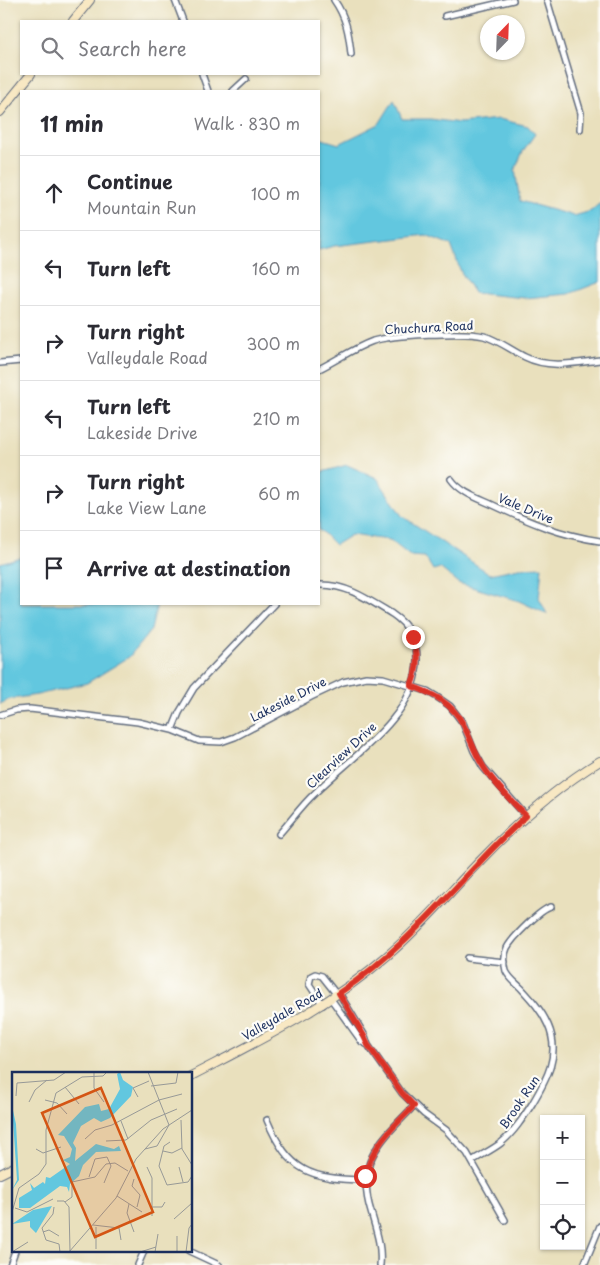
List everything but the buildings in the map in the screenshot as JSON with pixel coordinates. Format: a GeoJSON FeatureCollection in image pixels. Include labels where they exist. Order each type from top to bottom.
{"type":"FeatureCollection","features":[{"type":"Feature","properties":{"kind":"main road"},"geometry":{"type":"LineString","coordinates":[[74,20],[90,0]]}},
{"type":"Feature","properties":{"kind":"main road"},"geometry":{"type":"LineString","coordinates":[[21,90],[30,75]]}},
{"type":"Feature","properties":{"kind":"main road"},"geometry":{"type":"LineString","coordinates":[[0,112],[18,95]]}},
{"type":"Feature","properties":{"kind":"main road","name":"Valleydale Road"},"geometry":{"type":"LineString","coordinates":[[192,1075],[285,1027],[336,996],[389,955],[526,816],[557,790],[600,761]]}},
{"type":"Feature","properties":{"kind":"main road"},"geometry":{"type":"LineString","coordinates":[[0,1174],[12,1167]]}},
{"type":"Feature","properties":{"kind":"street"},"geometry":{"type":"LineString","coordinates":[[175,0],[183,20]]}},
{"type":"Feature","properties":{"kind":"street"},"geometry":{"type":"LineString","coordinates":[[334,0],[348,28],[350,54]]}},
{"type":"Feature","properties":{"kind":"street"},"geometry":{"type":"LineString","coordinates":[[445,16],[513,0]]}},
{"type":"Feature","properties":{"kind":"street"},"geometry":{"type":"LineString","coordinates":[[547,0],[581,113],[580,129]]}},
{"type":"Feature","properties":{"kind":"street"},"geometry":{"type":"LineString","coordinates":[[202,75],[208,90]]}},
{"type":"Feature","properties":{"kind":"street"},"geometry":{"type":"LineString","coordinates":[[234,90],[246,79]]}},
{"type":"Feature","properties":{"kind":"street","name":"Chuchura Road"},"geometry":{"type":"LineString","coordinates":[[320,368],[374,341],[391,337],[447,334],[469,334],[486,337],[529,359],[547,363],[561,365],[600,360]]}},
{"type":"Feature","properties":{"kind":"street"},"geometry":{"type":"LineString","coordinates":[[0,363],[20,361]]}},
{"type":"Feature","properties":{"kind":"street","name":"Vale Drive"},"geometry":{"type":"LineString","coordinates":[[451,479],[460,490],[528,521],[568,535],[600,541]]}},
{"type":"Feature","properties":{"kind":"street","name":"Clearview Drive"},"geometry":{"type":"LineString","coordinates":[[279,834],[314,794],[391,722],[401,707],[416,671],[418,651],[413,637],[406,626],[396,617],[353,591],[338,586],[320,585]]}},
{"type":"Feature","properties":{"kind":"street"},"geometry":{"type":"LineString","coordinates":[[172,730],[179,713],[194,688],[273,605]]}},
{"type":"Feature","properties":{"kind":"street","name":"Lakeside Drive"},"geometry":{"type":"LineString","coordinates":[[0,714],[16,710],[30,710],[130,720],[172,730],[199,741],[221,742],[235,738],[311,697],[350,680],[371,677],[391,680],[437,697],[455,712],[463,723],[474,751],[483,767],[526,816]]}},
{"type":"Feature","properties":{"kind":"street"},"geometry":{"type":"LineString","coordinates":[[467,958],[505,962],[507,949],[514,939],[545,909],[551,907]]}},
{"type":"Feature","properties":{"kind":"street","name":"Brook Run"},"geometry":{"type":"LineString","coordinates":[[472,1160],[498,1145],[515,1128],[545,1083],[552,1063],[552,1039],[548,1025],[538,1007],[507,972],[505,962]]}},
{"type":"Feature","properties":{"kind":"street"},"geometry":{"type":"LineString","coordinates":[[323,1005],[309,984],[311,976],[314,974],[322,976],[402,1093],[414,1106],[446,1130],[472,1160],[505,1220]]}},
{"type":"Feature","properties":{"kind":"street"},"geometry":{"type":"LineString","coordinates":[[336,996],[362,1042],[368,1045]]}},
{"type":"Feature","properties":{"kind":"street"},"geometry":{"type":"LineString","coordinates":[[380,1265],[381,1257],[378,1236],[367,1200],[365,1180],[368,1165],[376,1148],[414,1106]]}},
{"type":"Feature","properties":{"kind":"street"},"geometry":{"type":"LineString","coordinates":[[268,1120],[283,1150],[301,1168],[320,1177],[365,1180]]}},
{"type":"Feature","properties":{"kind":"street"},"geometry":{"type":"LineString","coordinates":[[584,1265],[600,1226]]}},
{"type":"Feature","properties":{"kind":"street"},"geometry":{"type":"LineString","coordinates":[[10,1265],[16,1252]]}},
{"type":"Feature","properties":{"kind":"street"},"geometry":{"type":"LineString","coordinates":[[138,1265],[144,1252]]}},
{"type":"Feature","properties":{"kind":"street"},"geometry":{"type":"LineString","coordinates":[[190,1252],[218,1265]]}},
{"type":"Feature","properties":{"kind":"water"},"geometry":{"type":"Polygon","coordinates":[[[394,100],[402,119],[430,119],[460,123],[499,119],[528,126],[535,134],[523,151],[515,170],[520,201],[574,216],[591,211],[600,203],[600,282],[569,294],[525,298],[474,293],[461,272],[451,245],[426,235],[334,246],[320,250],[320,138],[339,144],[379,124],[394,100]]]}},
{"type":"Feature","properties":{"kind":"water"},"geometry":{"type":"Polygon","coordinates":[[[347,465],[377,478],[402,516],[490,574],[519,568],[542,567],[539,598],[547,614],[519,601],[458,583],[440,568],[433,570],[425,557],[410,556],[390,540],[351,535],[335,545],[320,531],[320,473],[347,465]]]}},
{"type":"Feature","properties":{"kind":"water"},"geometry":{"type":"Polygon","coordinates":[[[20,557],[20,605],[157,605],[151,630],[129,657],[87,683],[37,695],[10,699],[0,704],[0,563],[20,557]]]}},
{"type":"Feature","properties":{"kind":"route"},"geometry":{"type":"LineString","coordinates":[[365,1176],[370,1159],[376,1148],[414,1106],[402,1093],[368,1045],[339,993],[389,955],[429,917],[478,863],[526,816],[483,767],[474,751],[463,723],[455,712],[444,701],[426,691],[411,686],[416,671],[418,651],[413,637]]}}]}
